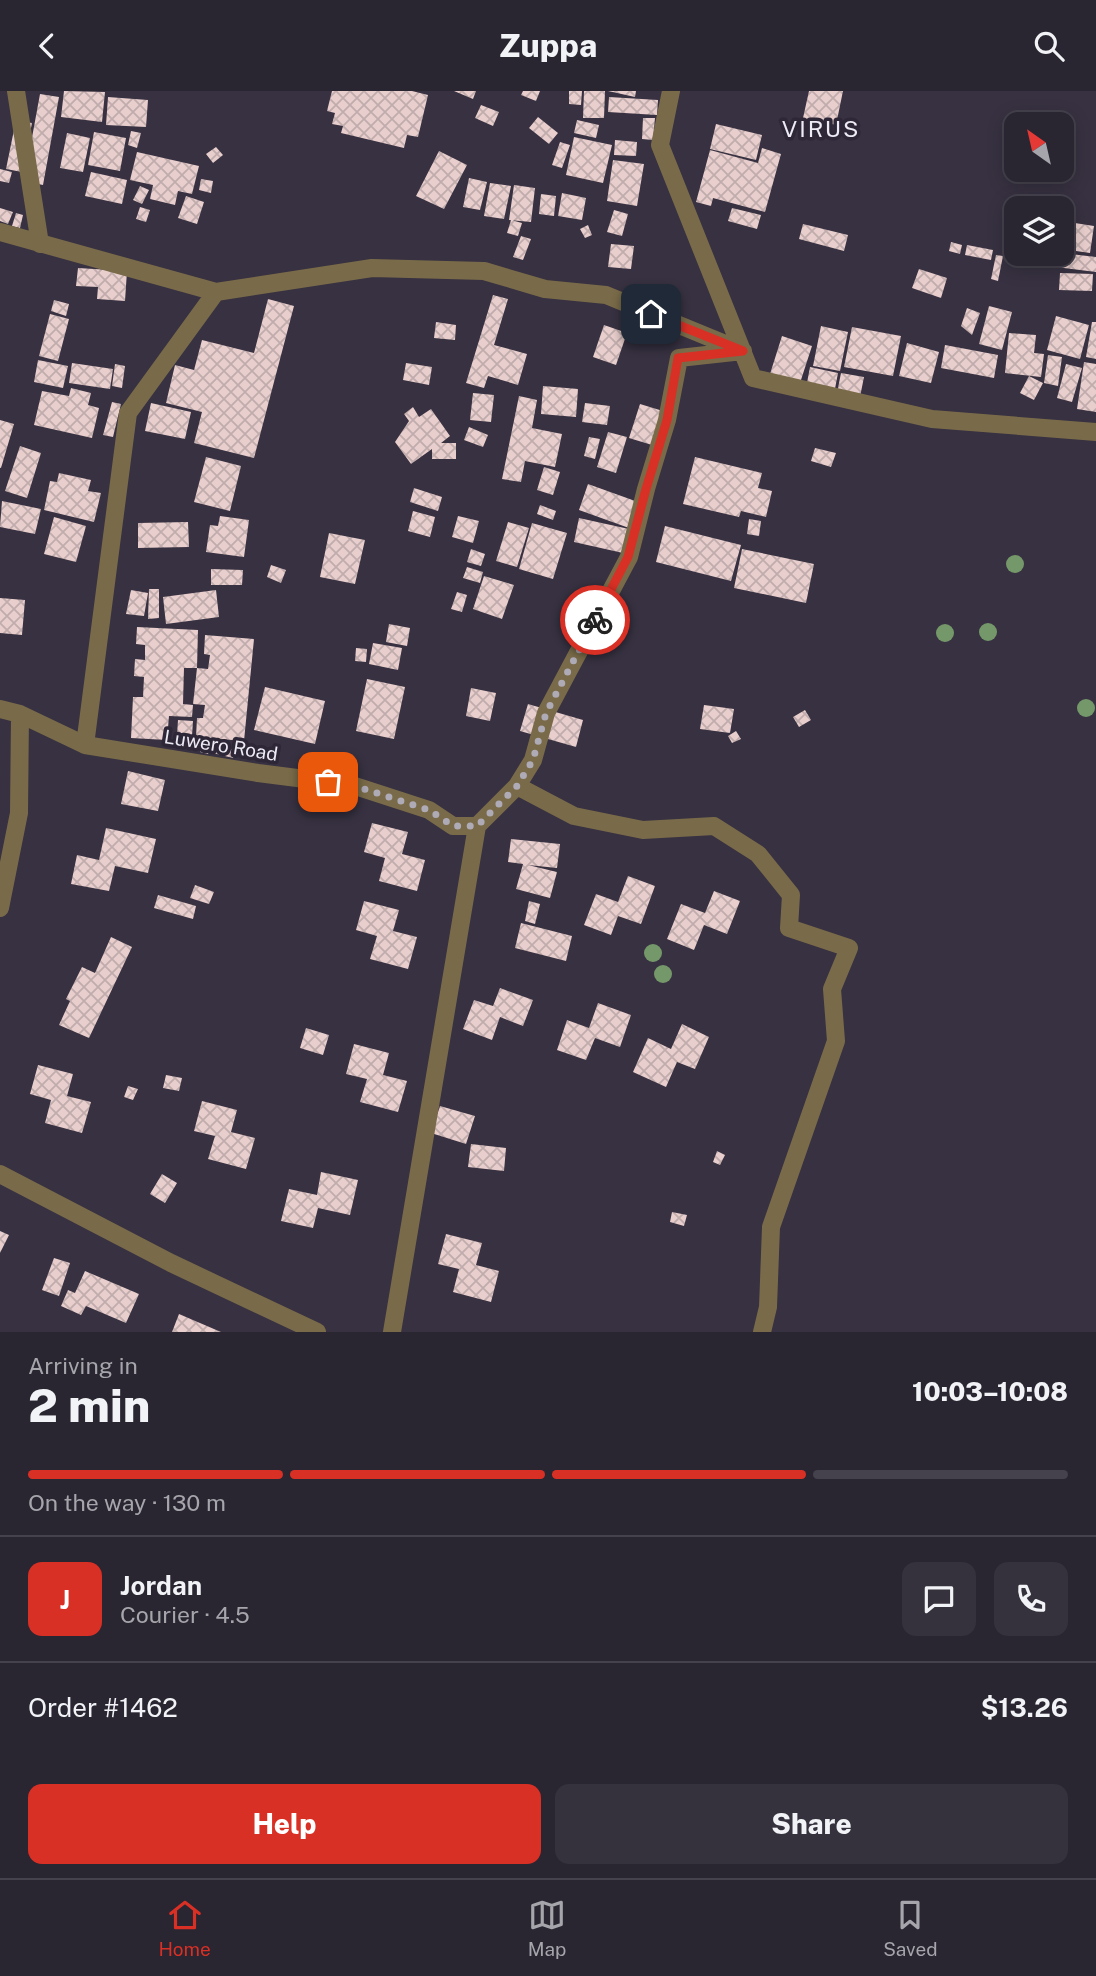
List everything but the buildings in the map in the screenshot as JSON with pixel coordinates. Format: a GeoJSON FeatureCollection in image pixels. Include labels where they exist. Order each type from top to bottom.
{"type":"FeatureCollection","features":[{"type":"Feature","properties":{"kind":"street"},"geometry":{"type":"LineString","coordinates":[[16,91],[40,244]]}},
{"type":"Feature","properties":{"kind":"street"},"geometry":{"type":"LineString","coordinates":[[671,91],[660,145],[753,378],[932,419],[1096,432]]}},
{"type":"Feature","properties":{"kind":"street"},"geometry":{"type":"LineString","coordinates":[[0,232],[216,292],[372,268],[484,271],[545,289],[606,295],[743,351]]}},
{"type":"Feature","properties":{"kind":"street"},"geometry":{"type":"LineString","coordinates":[[85,745],[128,413],[216,292]]}},
{"type":"Feature","properties":{"kind":"street"},"geometry":{"type":"LineString","coordinates":[[392,1332],[477,826],[517,786],[533,760],[546,713],[628,557],[667,420],[678,358],[743,351]]}},
{"type":"Feature","properties":{"kind":"street","name":"Luwero Road"},"geometry":{"type":"LineString","coordinates":[[0,709],[20,714],[85,745],[352,785],[429,810],[453,826],[477,826]]}},
{"type":"Feature","properties":{"kind":"street"},"geometry":{"type":"LineString","coordinates":[[0,908],[19,813],[20,714]]}},
{"type":"Feature","properties":{"kind":"street"},"geometry":{"type":"LineString","coordinates":[[517,786],[574,816],[643,830],[714,826],[758,855],[790,895],[789,928],[849,948],[832,989],[836,1041],[771,1227],[768,1307],[762,1332]]}},
{"type":"Feature","properties":{"kind":"street"},"geometry":{"type":"LineString","coordinates":[[0,1174],[170,1263],[317,1332]]}},
{"type":"Feature","properties":{"kind":"way so far"},"geometry":{"type":"LineString","coordinates":[[328,782],[352,785],[429,810],[453,826],[477,826],[517,786],[533,760],[546,713],[595,620]]}},
{"type":"Feature","properties":{"kind":"district","name":"VIRUS"},"geometry":{"type":"Point","coordinates":[821,128]}},
{"type":"Feature","properties":{"kind":"route"},"geometry":{"type":"LineString","coordinates":[[595,620],[628,557],[667,420],[678,358],[743,351],[651,314]]}}]}
